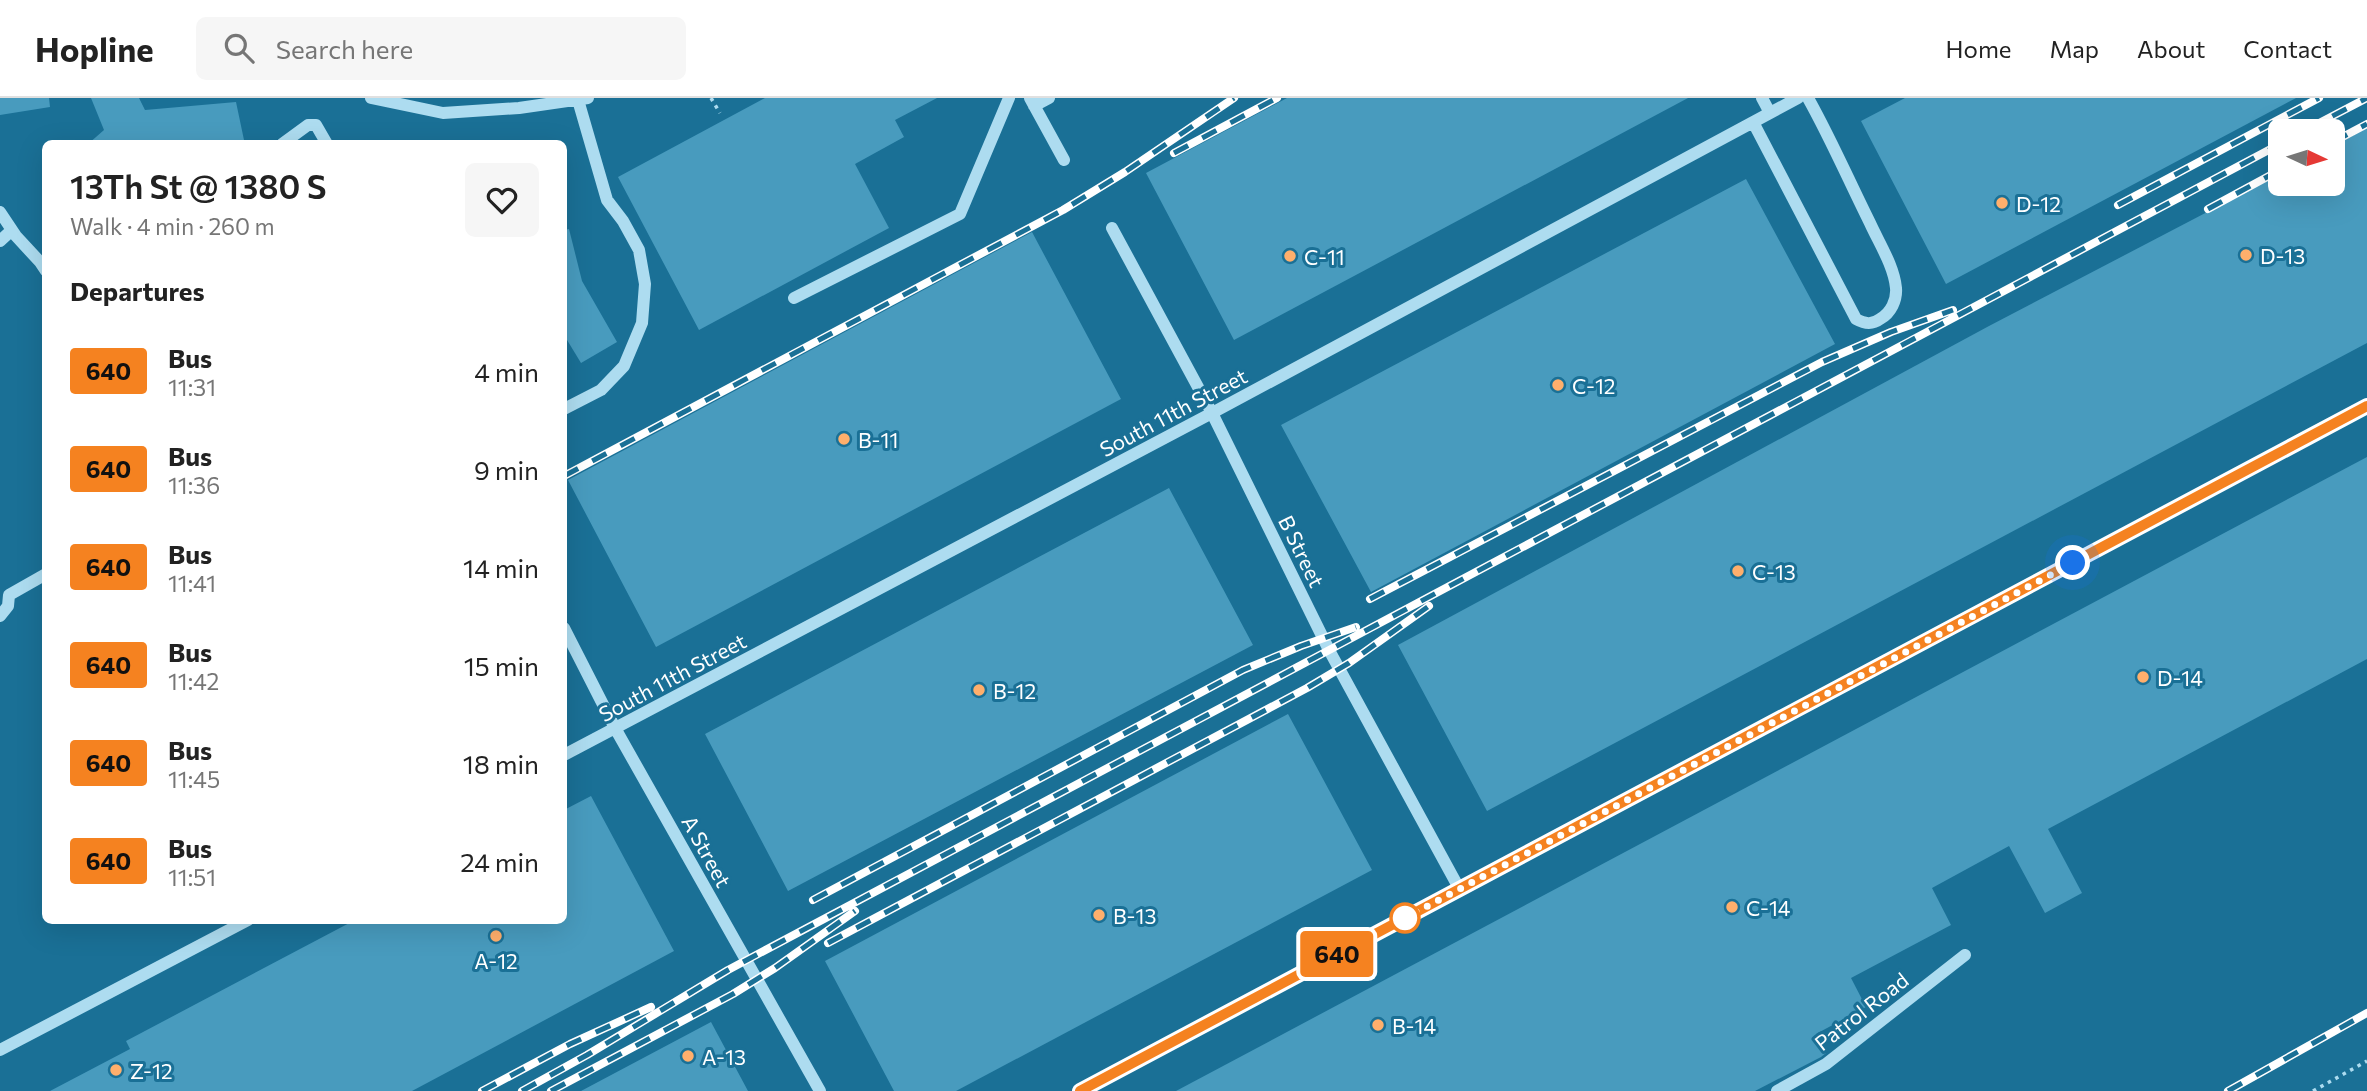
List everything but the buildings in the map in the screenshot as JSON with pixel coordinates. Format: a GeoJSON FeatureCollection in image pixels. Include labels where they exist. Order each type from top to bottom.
{"type":"FeatureCollection","features":[{"type":"Feature","properties":{"kind":"lane"},"geometry":{"type":"LineString","coordinates":[[371,98],[443,113],[519,108],[583,99],[607,200],[623,221],[639,250],[645,284],[642,323],[624,366],[601,390],[567,407]]}},
{"type":"Feature","properties":{"kind":"lane"},"geometry":{"type":"LineString","coordinates":[[794,298],[960,214],[1009,98]]}},
{"type":"Feature","properties":{"kind":"lane"},"geometry":{"type":"LineString","coordinates":[[1049,98],[1032,102],[1064,160]]}},
{"type":"Feature","properties":{"kind":"lane"},"geometry":{"type":"LineString","coordinates":[[1762,98],[1770,113]]}},
{"type":"Feature","properties":{"kind":"lane","name":"South 11th Street"},"geometry":{"type":"LineString","coordinates":[[567,753],[1212,413],[1798,98]]}},
{"type":"Feature","properties":{"kind":"lane"},"geometry":{"type":"LineString","coordinates":[[1753,122],[1856,319],[1862,323],[1873,324],[1890,311],[1896,299],[1896,286],[1885,255],[1829,136],[1808,98]]}},
{"type":"Feature","properties":{"kind":"lane"},"geometry":{"type":"LineString","coordinates":[[287,140],[308,125],[316,125],[325,140]]}},
{"type":"Feature","properties":{"kind":"lane"},"geometry":{"type":"LineString","coordinates":[[0,212],[12,230],[42,263]]}},
{"type":"Feature","properties":{"kind":"lane","name":"B Street"},"geometry":{"type":"LineString","coordinates":[[1112,228],[1212,413],[1329,650],[1460,890]]}},
{"type":"Feature","properties":{"kind":"lane"},"geometry":{"type":"LineString","coordinates":[[0,241],[12,230]]}},
{"type":"Feature","properties":{"kind":"lane"},"geometry":{"type":"LineString","coordinates":[[1080,1091],[2367,406]]}},
{"type":"Feature","properties":{"kind":"lane"},"geometry":{"type":"LineString","coordinates":[[0,617],[8,606],[9,595],[42,576]]}},
{"type":"Feature","properties":{"kind":"lane","name":"A Street"},"geometry":{"type":"LineString","coordinates":[[567,634],[615,729],[820,1091]]}},
{"type":"Feature","properties":{"kind":"lane"},"geometry":{"type":"LineString","coordinates":[[0,1050],[240,924]]}},
{"type":"Feature","properties":{"kind":"lane","name":"Patrol Road"},"geometry":{"type":"LineString","coordinates":[[1777,1091],[1826,1064],[1965,955]]}},
{"type":"Feature","properties":{"kind":"path"},"geometry":{"type":"LineString","coordinates":[[711,98],[720,113]]}},
{"type":"Feature","properties":{"kind":"path"},"geometry":{"type":"LineString","coordinates":[[2313,1091],[2367,1061]]}},
{"type":"Feature","properties":{"kind":"railway"},"geometry":{"type":"LineString","coordinates":[[567,474],[1063,210],[1125,172],[1234,98]]}},
{"type":"Feature","properties":{"kind":"railway"},"geometry":{"type":"LineString","coordinates":[[1174,153],[1277,98]]}},
{"type":"Feature","properties":{"kind":"railway"},"geometry":{"type":"LineString","coordinates":[[2118,205],[2319,98]]}},
{"type":"Feature","properties":{"kind":"railway"},"geometry":{"type":"LineString","coordinates":[[2327,119],[2367,98]]}},
{"type":"Feature","properties":{"kind":"railway"},"geometry":{"type":"LineString","coordinates":[[2345,136],[2367,124]]}},
{"type":"Feature","properties":{"kind":"railway"},"geometry":{"type":"LineString","coordinates":[[522,1091],[728,970],[2268,150]]}},
{"type":"Feature","properties":{"kind":"railway"},"geometry":{"type":"LineString","coordinates":[[2208,209],[2268,176]]}},
{"type":"Feature","properties":{"kind":"railway"},"geometry":{"type":"LineString","coordinates":[[1370,599],[1822,362],[1891,332],[1953,310]]}},
{"type":"Feature","properties":{"kind":"railway"},"geometry":{"type":"LineString","coordinates":[[828,943],[1307,688],[1349,663],[1429,606]]}},
{"type":"Feature","properties":{"kind":"railway"},"geometry":{"type":"LineString","coordinates":[[813,900],[1243,670],[1356,627]]}},
{"type":"Feature","properties":{"kind":"railway"},"geometry":{"type":"LineString","coordinates":[[551,1091],[733,994],[775,968],[855,911]]}},
{"type":"Feature","properties":{"kind":"railway"},"geometry":{"type":"LineString","coordinates":[[482,1091],[570,1044],[651,1007]]}},
{"type":"Feature","properties":{"kind":"railway"},"geometry":{"type":"LineString","coordinates":[[2228,1091],[2367,1013]]}},
{"type":"Feature","properties":{"kind":"bus line","name":"640"},"geometry":{"type":"LineString","coordinates":[[1080,1091],[2367,406]]}},
{"type":"Feature","properties":{"kind":"place","name":"D-12"},"geometry":{"type":"Point","coordinates":[2002,203]}},
{"type":"Feature","properties":{"kind":"place","name":"D-13"},"geometry":{"type":"Point","coordinates":[2246,255]}},
{"type":"Feature","properties":{"kind":"place","name":"C-11"},"geometry":{"type":"Point","coordinates":[1290,256]}},
{"type":"Feature","properties":{"kind":"place","name":"C-12"},"geometry":{"type":"Point","coordinates":[1558,385]}},
{"type":"Feature","properties":{"kind":"place","name":"B-11"},"geometry":{"type":"Point","coordinates":[844,439]}},
{"type":"Feature","properties":{"kind":"place","name":"C-13"},"geometry":{"type":"Point","coordinates":[1738,571]}},
{"type":"Feature","properties":{"kind":"place","name":"D-14"},"geometry":{"type":"Point","coordinates":[2143,677]}},
{"type":"Feature","properties":{"kind":"place","name":"B-12"},"geometry":{"type":"Point","coordinates":[979,690]}},
{"type":"Feature","properties":{"kind":"place","name":"C-14"},"geometry":{"type":"Point","coordinates":[1732,907]}},
{"type":"Feature","properties":{"kind":"place","name":"B-13"},"geometry":{"type":"Point","coordinates":[1099,915]}},
{"type":"Feature","properties":{"kind":"place","name":"A-12"},"geometry":{"type":"Point","coordinates":[496,936]}},
{"type":"Feature","properties":{"kind":"place","name":"B-14"},"geometry":{"type":"Point","coordinates":[1378,1025]}},
{"type":"Feature","properties":{"kind":"place","name":"A-13"},"geometry":{"type":"Point","coordinates":[688,1056]}},
{"type":"Feature","properties":{"kind":"place","name":"Z-12"},"geometry":{"type":"Point","coordinates":[116,1070]}},
{"type":"Feature","properties":{"kind":"route"},"geometry":{"type":"LineString","coordinates":[[1405,918],[2073,563]]}}]}
